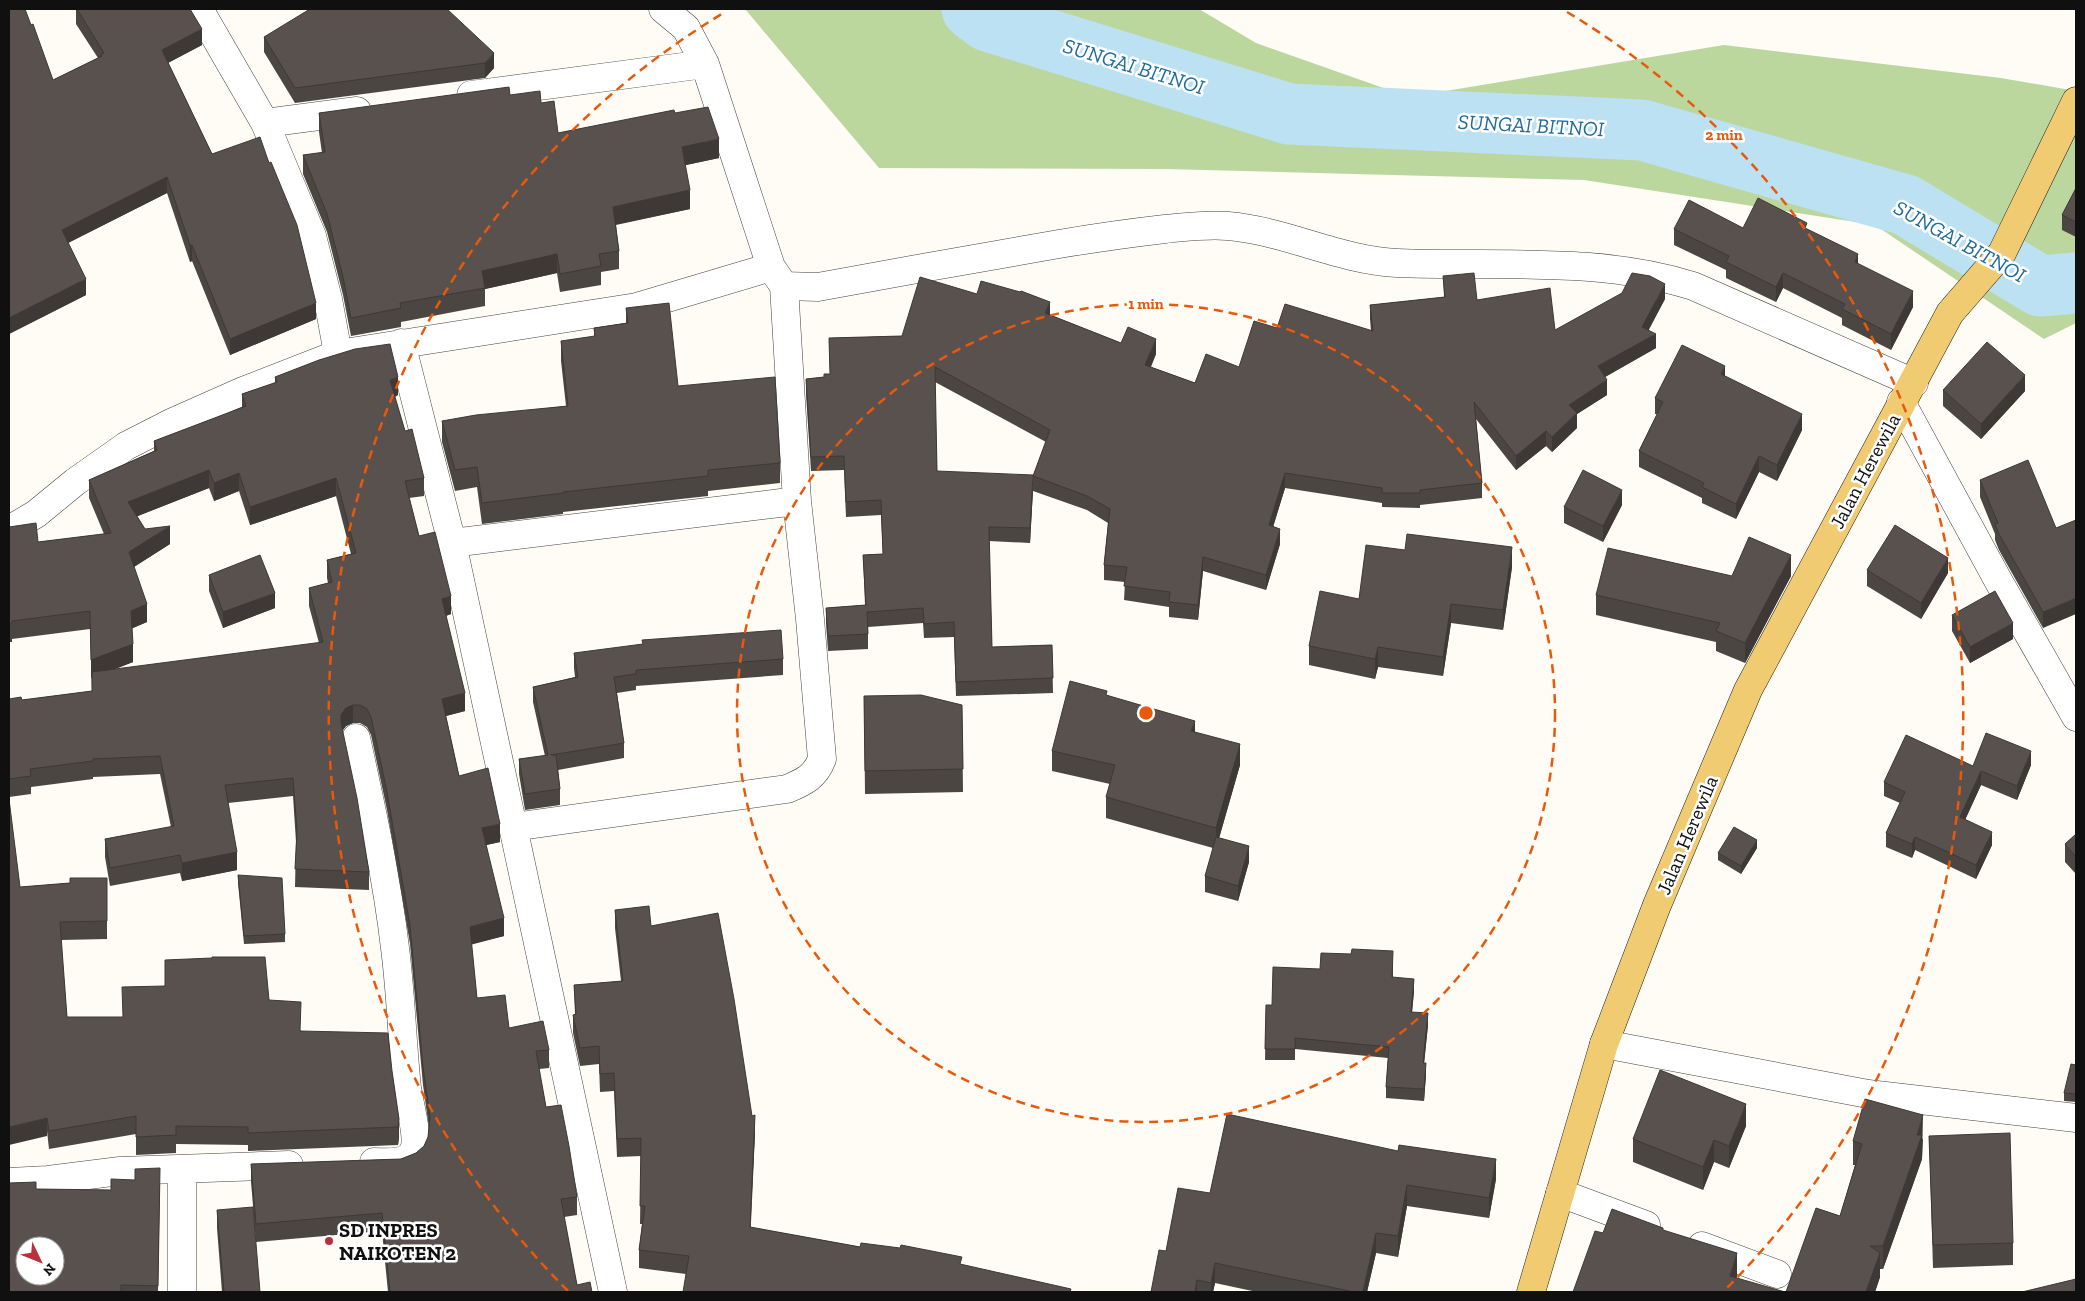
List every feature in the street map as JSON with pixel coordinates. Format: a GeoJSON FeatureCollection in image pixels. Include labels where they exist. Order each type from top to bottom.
{"type":"FeatureCollection","features":[{"type":"Feature","properties":{"kind":"main road","name":"Jalan Herewila"},"geometry":{"type":"LineString","coordinates":[[1531,1292],[1604,1044],[1657,905],[1748,690],[1950,313],[2002,253],[2076,101]]}},
{"type":"Feature","properties":{"kind":"street"},"geometry":{"type":"LineString","coordinates":[[199,9],[265,124],[312,236],[328,299],[338,354]]}},
{"type":"Feature","properties":{"kind":"street"},"geometry":{"type":"LineString","coordinates":[[513,827],[787,789],[809,780],[817,770],[822,759],[778,276],[705,64],[686,28],[662,9]]}},
{"type":"Feature","properties":{"kind":"street"},"geometry":{"type":"LineString","coordinates":[[450,98],[705,64]]}},
{"type":"Feature","properties":{"kind":"street"},"geometry":{"type":"LineString","coordinates":[[265,124],[382,107]]}},
{"type":"Feature","properties":{"kind":"street"},"geometry":{"type":"LineString","coordinates":[[9,530],[36,514],[75,482],[126,446],[172,422],[243,390],[338,354],[637,307],[778,276],[818,287],[1108,235],[1189,226],[1226,225],[1272,232],[1365,260],[1575,266],[1624,270],[1665,277],[1693,286],[1908,392],[1999,582],[2076,717]]}},
{"type":"Feature","properties":{"kind":"street"},"geometry":{"type":"LineString","coordinates":[[401,343],[452,543],[613,1292]]}},
{"type":"Feature","properties":{"kind":"street"},"geometry":{"type":"LineString","coordinates":[[452,543],[797,501]]}},
{"type":"Feature","properties":{"kind":"street"},"geometry":{"type":"LineString","coordinates":[[351,1163],[400,1161],[406,1159],[413,1153],[415,1137],[407,1087],[395,947],[372,813],[356,738]]}},
{"type":"Feature","properties":{"kind":"street"},"geometry":{"type":"LineString","coordinates":[[1604,1044],[1868,1094],[2076,1118]]}},
{"type":"Feature","properties":{"kind":"street"},"geometry":{"type":"LineString","coordinates":[[9,1182],[48,1180],[120,1171],[311,1164]]}},
{"type":"Feature","properties":{"kind":"street"},"geometry":{"type":"LineString","coordinates":[[182,1169],[182,1292]]}},
{"type":"Feature","properties":{"kind":"street"},"geometry":{"type":"LineString","coordinates":[[1560,1193],[1778,1274]]}},
{"type":"Feature","properties":{"kind":"green space"},"geometry":{"type":"Polygon","coordinates":[[[745,9],[1199,9],[1256,43],[1409,97],[1724,45],[2001,78],[2076,91],[2076,323],[2044,339],[1875,225],[1584,180],[1166,169],[879,168],[745,9]]]}},
{"type":"Feature","properties":{"kind":"building"},"geometry":{"type":"Polygon","coordinates":[[[9,9],[25,9],[31,25],[33,24],[53,80],[102,56],[101,54],[104,53],[77,9],[190,9],[202,29],[162,50],[212,154],[260,137],[269,163],[271,162],[297,225],[316,303],[230,339],[192,245],[190,245],[167,177],[62,230],[86,279],[9,318],[9,9]]]}},
{"type":"Feature","properties":{"kind":"building"},"geometry":{"type":"Polygon","coordinates":[[[310,9],[447,9],[494,53],[485,63],[295,88],[264,37],[310,9]]]}},
{"type":"Feature","properties":{"kind":"building"},"geometry":{"type":"Polygon","coordinates":[[[509,87],[510,95],[540,91],[541,103],[554,101],[558,133],[674,110],[675,113],[708,107],[719,139],[682,147],[690,190],[613,207],[619,251],[599,254],[601,266],[560,274],[557,254],[482,271],[485,288],[400,303],[401,308],[351,318],[327,214],[303,155],[325,152],[319,113],[509,87]]]}},
{"type":"Feature","properties":{"kind":"building"},"geometry":{"type":"Polygon","coordinates":[[[2076,188],[2076,222],[2062,215],[2076,188]]]}},
{"type":"Feature","properties":{"kind":"building"},"geometry":{"type":"Polygon","coordinates":[[[1758,198],[1807,223],[1805,228],[1858,254],[1855,262],[1913,291],[1891,334],[1842,309],[1845,304],[1783,273],[1776,287],[1726,262],[1729,256],[1674,229],[1689,200],[1743,228],[1758,198]]]}},
{"type":"Feature","properties":{"kind":"building"},"geometry":{"type":"Polygon","coordinates":[[[1474,273],[1477,300],[1550,288],[1555,330],[1622,293],[1632,273],[1650,276],[1665,284],[1642,327],[1656,334],[1598,366],[1607,380],[1569,405],[1577,413],[1552,437],[1546,431],[1516,456],[1474,402],[1482,483],[1420,490],[1420,493],[1382,493],[1382,488],[1285,473],[1269,525],[1280,529],[1266,575],[1203,557],[1198,605],[1169,602],[1170,592],[1124,586],[1127,567],[1104,565],[1110,509],[1087,496],[1033,476],[1050,430],[935,367],[937,471],[1033,475],[1030,528],[989,527],[992,647],[1052,645],[1053,678],[956,682],[954,622],[924,624],[923,608],[867,612],[868,634],[828,636],[826,608],[866,605],[863,555],[883,554],[881,500],[846,502],[844,456],[811,457],[806,379],[824,377],[824,374],[830,374],[829,338],[902,336],[920,277],[977,294],[981,281],[1021,291],[1050,302],[1045,313],[1121,343],[1128,327],[1156,339],[1145,365],[1195,383],[1206,354],[1239,367],[1254,321],[1277,328],[1285,304],[1373,331],[1370,305],[1445,297],[1443,276],[1474,273]]]}},
{"type":"Feature","properties":{"kind":"building"},"geometry":{"type":"Polygon","coordinates":[[[669,303],[678,386],[775,377],[780,463],[708,470],[708,476],[482,503],[477,467],[455,470],[442,421],[476,415],[568,406],[561,341],[595,336],[594,328],[628,323],[626,308],[669,303]]]}},
{"type":"Feature","properties":{"kind":"building"},"geometry":{"type":"Polygon","coordinates":[[[1987,342],[2025,375],[1981,424],[1943,390],[1987,342]]]}},
{"type":"Feature","properties":{"kind":"building"},"geometry":{"type":"Polygon","coordinates":[[[390,344],[398,377],[390,380],[405,431],[412,429],[424,478],[405,481],[419,536],[435,532],[451,596],[442,599],[465,693],[442,699],[459,776],[488,768],[500,824],[482,828],[504,918],[470,927],[477,998],[505,995],[509,1028],[543,1021],[549,1050],[536,1051],[546,1107],[561,1105],[577,1197],[561,1199],[577,1285],[590,1282],[592,1292],[390,1292],[382,1213],[256,1224],[251,1164],[401,1159],[416,1153],[424,1146],[428,1137],[430,1117],[423,1067],[410,926],[387,792],[371,717],[367,709],[360,705],[346,708],[341,715],[341,723],[357,798],[369,872],[295,869],[297,831],[293,778],[225,785],[237,852],[182,863],[180,855],[110,868],[105,839],[174,826],[160,756],[93,759],[93,761],[30,769],[31,776],[9,779],[9,699],[21,697],[22,700],[92,691],[92,672],[323,642],[309,588],[332,582],[327,560],[356,553],[336,478],[250,507],[239,473],[214,483],[209,470],[128,502],[145,529],[170,526],[129,552],[147,604],[131,611],[133,644],[91,660],[90,611],[12,621],[12,624],[9,624],[9,527],[36,523],[38,542],[111,533],[89,480],[157,450],[154,441],[246,406],[242,394],[277,382],[275,377],[319,360],[355,349],[390,344]]]}},
{"type":"Feature","properties":{"kind":"building"},"geometry":{"type":"Polygon","coordinates":[[[1682,345],[1725,366],[1721,374],[1802,414],[1777,465],[1759,456],[1736,504],[1702,487],[1704,483],[1639,451],[1663,402],[1655,398],[1682,345]]]}},
{"type":"Feature","properties":{"kind":"building"},"geometry":{"type":"Polygon","coordinates":[[[2028,460],[2056,528],[2076,520],[2076,598],[2043,612],[1999,534],[1995,524],[1998,523],[1980,480],[2028,460]]]}},
{"type":"Feature","properties":{"kind":"building"},"geometry":{"type":"Polygon","coordinates":[[[1583,470],[1622,490],[1603,526],[1564,507],[1583,470]]]}},
{"type":"Feature","properties":{"kind":"building"},"geometry":{"type":"Polygon","coordinates":[[[1895,525],[1948,558],[1921,603],[1867,570],[1895,525]]]}},
{"type":"Feature","properties":{"kind":"building"},"geometry":{"type":"Polygon","coordinates":[[[1407,534],[1512,547],[1503,610],[1451,604],[1443,657],[1378,647],[1375,659],[1309,646],[1320,591],[1359,599],[1366,545],[1405,550],[1407,534]]]}},
{"type":"Feature","properties":{"kind":"building"},"geometry":{"type":"Polygon","coordinates":[[[1749,537],[1791,555],[1745,643],[1716,631],[1720,623],[1596,595],[1608,548],[1732,576],[1749,537]]]}},
{"type":"Feature","properties":{"kind":"building"},"geometry":{"type":"Polygon","coordinates":[[[260,555],[275,593],[223,612],[209,575],[260,555]]]}},
{"type":"Feature","properties":{"kind":"building"},"geometry":{"type":"Polygon","coordinates":[[[1995,591],[2013,623],[1970,647],[1952,615],[1995,591]]]}},
{"type":"Feature","properties":{"kind":"building"},"geometry":{"type":"Polygon","coordinates":[[[781,630],[783,659],[636,670],[636,674],[614,677],[624,743],[551,755],[556,755],[560,789],[525,794],[519,759],[548,755],[533,687],[578,677],[574,653],[643,644],[642,640],[781,630]]]}},
{"type":"Feature","properties":{"kind":"building"},"geometry":{"type":"Polygon","coordinates":[[[1070,681],[1107,691],[1106,695],[1195,721],[1191,731],[1240,744],[1216,828],[1106,797],[1115,765],[1052,751],[1070,681]]]}},
{"type":"Feature","properties":{"kind":"building"},"geometry":{"type":"Polygon","coordinates":[[[921,695],[962,705],[963,769],[865,771],[864,696],[921,695]]]}},
{"type":"Feature","properties":{"kind":"building"},"geometry":{"type":"Polygon","coordinates":[[[1986,733],[2031,751],[2017,786],[1981,771],[1960,817],[1992,832],[1976,865],[1915,837],[1912,844],[1886,833],[1905,792],[1884,782],[1906,735],[1973,766],[1986,733]]]}},
{"type":"Feature","properties":{"kind":"building"},"geometry":{"type":"Polygon","coordinates":[[[9,799],[20,887],[70,883],[70,878],[107,878],[107,921],[60,922],[67,1017],[123,1017],[122,987],[165,986],[165,960],[212,957],[265,957],[269,1000],[301,1002],[300,1031],[388,1033],[399,1119],[398,1127],[248,1133],[248,1127],[176,1126],[176,1135],[136,1137],[136,1116],[49,1131],[47,1118],[9,1127],[9,799]]]}},
{"type":"Feature","properties":{"kind":"building"},"geometry":{"type":"Polygon","coordinates":[[[1734,827],[1757,840],[1741,866],[1718,853],[1734,827]]]}},
{"type":"Feature","properties":{"kind":"building"},"geometry":{"type":"Polygon","coordinates":[[[2076,834],[2076,857],[2065,844],[2076,834]]]}},
{"type":"Feature","properties":{"kind":"building"},"geometry":{"type":"Polygon","coordinates":[[[1216,837],[1249,846],[1238,886],[1205,876],[1216,837]]]}},
{"type":"Feature","properties":{"kind":"building"},"geometry":{"type":"Polygon","coordinates":[[[238,875],[282,878],[285,934],[244,936],[238,875]]]}},
{"type":"Feature","properties":{"kind":"building"},"geometry":{"type":"Polygon","coordinates":[[[649,906],[651,926],[718,913],[734,999],[752,1116],[755,1115],[750,1227],[860,1247],[861,1243],[900,1248],[901,1245],[962,1257],[960,1264],[1071,1289],[1070,1292],[683,1292],[689,1256],[639,1250],[645,1206],[640,1206],[641,1138],[617,1139],[614,1073],[600,1074],[599,1046],[580,1048],[573,1015],[576,1014],[574,985],[623,981],[615,910],[649,906]]]}},
{"type":"Feature","properties":{"kind":"building"},"geometry":{"type":"Polygon","coordinates":[[[1352,949],[1393,951],[1392,977],[1414,979],[1411,1012],[1428,1013],[1423,1063],[1426,1063],[1424,1089],[1386,1087],[1389,1047],[1295,1038],[1295,1049],[1265,1049],[1266,1005],[1272,1005],[1273,967],[1320,969],[1321,953],[1351,954],[1352,949]]]}},
{"type":"Feature","properties":{"kind":"building"},"geometry":{"type":"Polygon","coordinates":[[[2071,1064],[2076,1065],[2076,1094],[2064,1093],[2071,1064]]]}},
{"type":"Feature","properties":{"kind":"building"},"geometry":{"type":"Polygon","coordinates":[[[1660,1070],[1746,1104],[1729,1146],[1714,1140],[1703,1167],[1633,1139],[1660,1070]]]}},
{"type":"Feature","properties":{"kind":"building"},"geometry":{"type":"Polygon","coordinates":[[[1865,1099],[1923,1115],[1917,1135],[1922,1135],[1883,1246],[1870,1246],[1880,1253],[1866,1292],[1786,1292],[1816,1208],[1840,1216],[1862,1144],[1853,1141],[1865,1099]]]}},
{"type":"Feature","properties":{"kind":"building"},"geometry":{"type":"Polygon","coordinates":[[[1227,1114],[1398,1151],[1399,1145],[1496,1159],[1489,1198],[1407,1185],[1398,1236],[1376,1233],[1363,1292],[1354,1292],[1215,1263],[1211,1283],[1197,1280],[1195,1292],[1151,1292],[1159,1250],[1166,1251],[1178,1188],[1210,1193],[1227,1114]]]}},
{"type":"Feature","properties":{"kind":"building"},"geometry":{"type":"Polygon","coordinates":[[[2010,1133],[2013,1243],[1933,1245],[1929,1136],[2010,1133]]]}},
{"type":"Feature","properties":{"kind":"building"},"geometry":{"type":"Polygon","coordinates":[[[160,1168],[158,1286],[121,1285],[121,1292],[9,1292],[9,1183],[36,1182],[36,1189],[111,1190],[111,1179],[135,1180],[135,1169],[160,1168]]]}},
{"type":"Feature","properties":{"kind":"building"},"geometry":{"type":"Polygon","coordinates":[[[253,1207],[260,1292],[224,1292],[217,1210],[253,1207]]]}},
{"type":"Feature","properties":{"kind":"building"},"geometry":{"type":"Polygon","coordinates":[[[1612,1209],[1663,1228],[1663,1230],[1737,1253],[1730,1276],[1785,1292],[1573,1292],[1595,1231],[1603,1233],[1612,1209]]]}},
{"type":"Feature","properties":{"kind":"building"},"geometry":{"type":"Polygon","coordinates":[[[2076,1279],[2076,1292],[2022,1292],[2076,1279]]]}},
{"type":"Feature","properties":{"kind":"waterway","name":"SUNGAI BITNOI"},"geometry":{"type":"LineString","coordinates":[[972,9],[988,21],[1289,114],[1642,130],[1906,205],[2040,286],[2076,283]]}},
{"type":"Feature","properties":{"kind":"place","name":"SD INPRES NAIKOTEN 2"},"geometry":{"type":"Point","coordinates":[329,1241]}}]}
